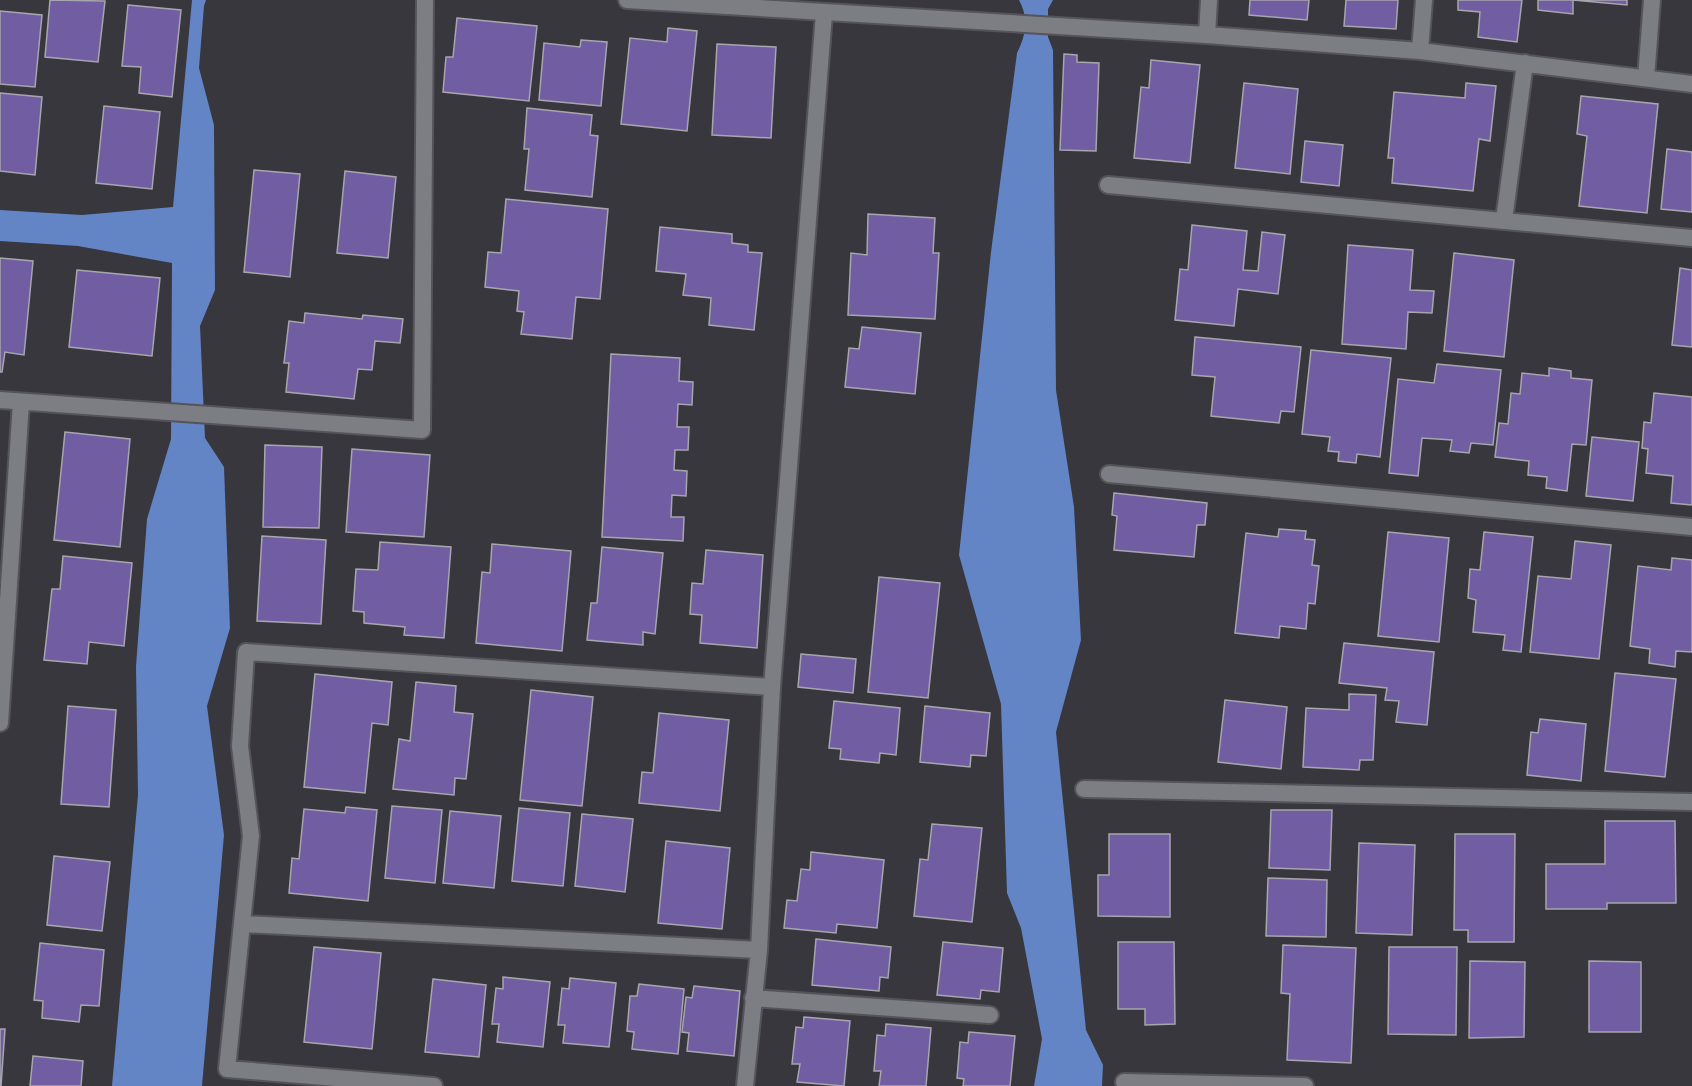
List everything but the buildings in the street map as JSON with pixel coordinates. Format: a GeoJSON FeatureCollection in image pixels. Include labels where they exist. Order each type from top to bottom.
{"type":"FeatureCollection","features":[{"type":"Feature","properties":{"kind":"street"},"geometry":{"type":"LineString","coordinates":[[0,400],[422,430],[425,0]]}},
{"type":"Feature","properties":{"kind":"street"},"geometry":{"type":"LineString","coordinates":[[627,0],[824,13],[849,7],[1015,24],[1420,51],[1692,84]]}},
{"type":"Feature","properties":{"kind":"street"},"geometry":{"type":"LineString","coordinates":[[1207,35],[1209,0]]}},
{"type":"Feature","properties":{"kind":"street"},"geometry":{"type":"LineString","coordinates":[[1420,51],[1424,0]]}},
{"type":"Feature","properties":{"kind":"street"},"geometry":{"type":"LineString","coordinates":[[1646,78],[1652,0]]}},
{"type":"Feature","properties":{"kind":"street"},"geometry":{"type":"LineString","coordinates":[[745,1086],[759,950],[772,687],[824,13]]}},
{"type":"Feature","properties":{"kind":"street"},"geometry":{"type":"LineString","coordinates":[[1504,220],[1525,63]]}},
{"type":"Feature","properties":{"kind":"street"},"geometry":{"type":"LineString","coordinates":[[1108,185],[1692,238]]}},
{"type":"Feature","properties":{"kind":"street"},"geometry":{"type":"LineString","coordinates":[[0,723],[21,402]]}},
{"type":"Feature","properties":{"kind":"street"},"geometry":{"type":"LineString","coordinates":[[1109,474],[1692,527]]}},
{"type":"Feature","properties":{"kind":"street"},"geometry":{"type":"LineString","coordinates":[[434,1086],[227,1069],[251,836],[240,746],[246,652],[772,687]]}},
{"type":"Feature","properties":{"kind":"street"},"geometry":{"type":"LineString","coordinates":[[1084,789],[1692,802]]}},
{"type":"Feature","properties":{"kind":"street"},"geometry":{"type":"LineString","coordinates":[[242,924],[759,950]]}},
{"type":"Feature","properties":{"kind":"street"},"geometry":{"type":"LineString","coordinates":[[753,998],[990,1015]]}},
{"type":"Feature","properties":{"kind":"street"},"geometry":{"type":"LineString","coordinates":[[1124,1082],[1305,1086]]}},
{"type":"Feature","properties":{"kind":"water"},"geometry":{"type":"Polygon","coordinates":[[[192,0],[206,0],[199,68],[214,125],[215,290],[200,326],[205,438],[224,467],[230,628],[207,706],[224,835],[202,1086],[112,1086],[138,795],[136,666],[147,519],[171,439],[172,263],[78,246],[0,241],[0,210],[82,215],[173,207],[192,0]]]}},
{"type":"Feature","properties":{"kind":"water"},"geometry":{"type":"Polygon","coordinates":[[[1019,0],[1053,0],[1048,9],[1048,37],[1053,50],[1056,390],[1074,507],[1081,640],[1056,732],[1086,1030],[1103,1065],[1102,1086],[1034,1086],[1042,1039],[1021,928],[1007,893],[1001,704],[959,555],[991,252],[1017,53],[1023,40],[1025,26],[1024,13],[1019,0]]]}}]}
